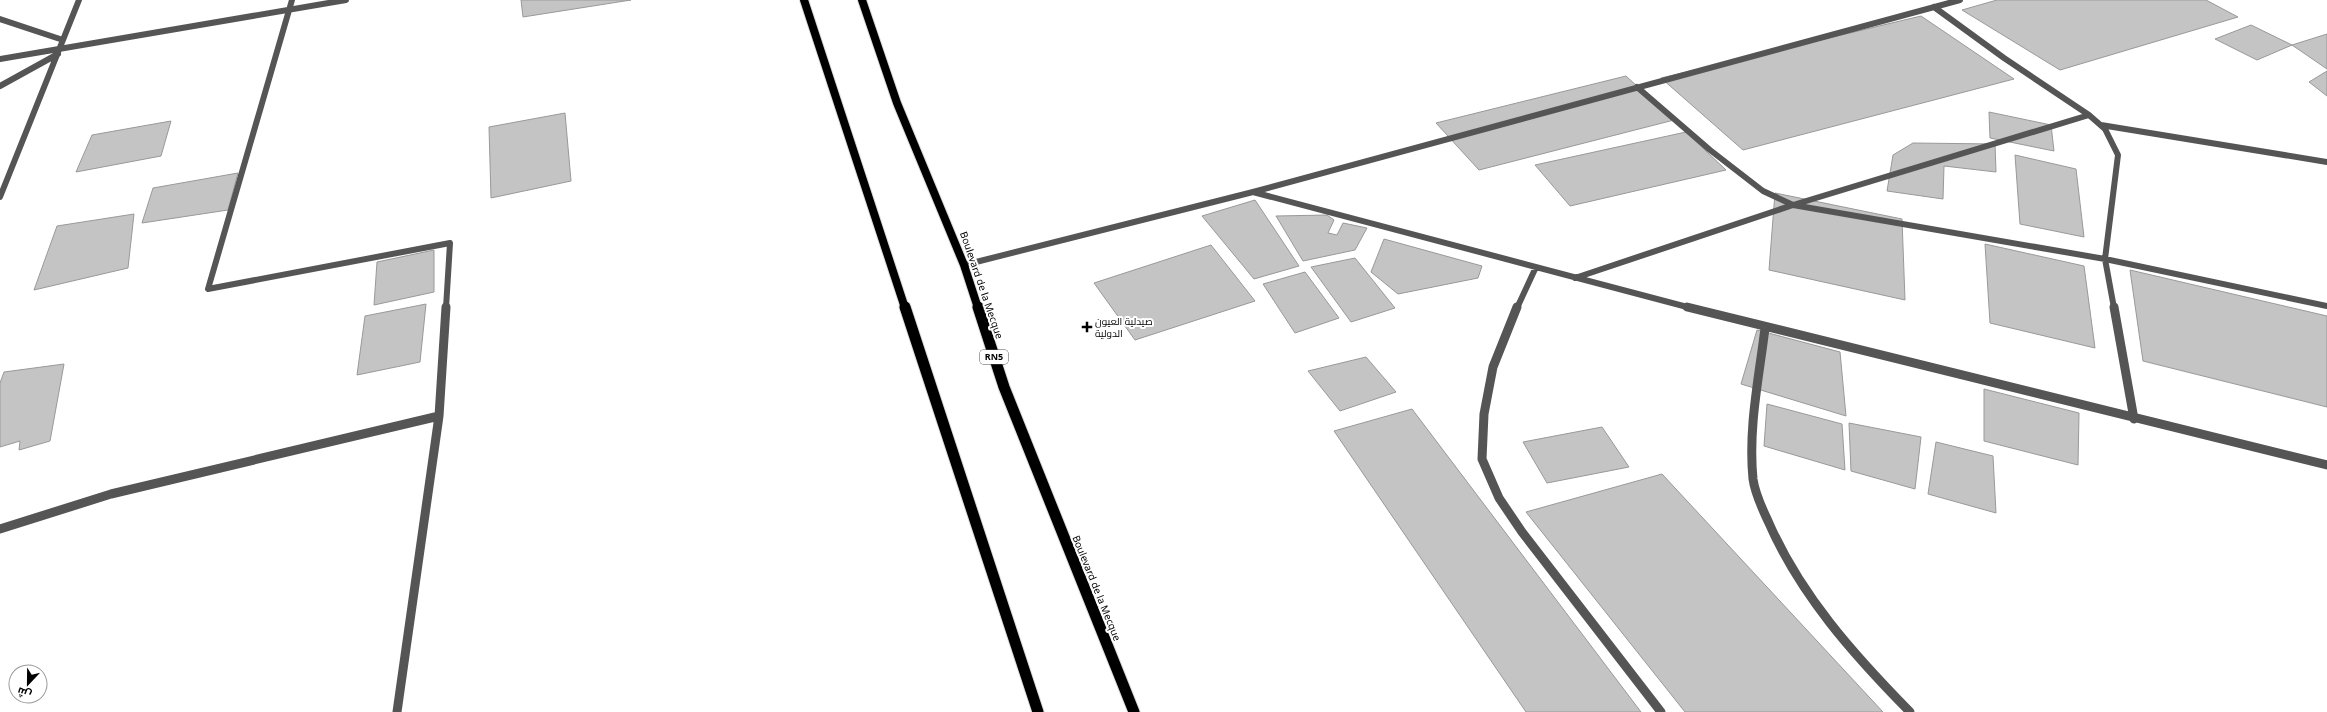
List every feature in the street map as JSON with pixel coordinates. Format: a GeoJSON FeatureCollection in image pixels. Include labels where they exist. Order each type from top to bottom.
{"type":"FeatureCollection","features":[{"type":"Feature","properties":{"kind":"main road"},"geometry":{"type":"LineString","coordinates":[[804,0],[1038,712]]}},
{"type":"Feature","properties":{"kind":"main road","name":"Boulevard de la Mecque"},"geometry":{"type":"LineString","coordinates":[[862,0],[897,103],[964,265],[1004,387],[1134,712]]}},
{"type":"Feature","properties":{"kind":"street"},"geometry":{"type":"LineString","coordinates":[[0,197],[79,0]]}},
{"type":"Feature","properties":{"kind":"street"},"geometry":{"type":"LineString","coordinates":[[292,0],[208,289],[450,243],[439,416],[397,712]]}},
{"type":"Feature","properties":{"kind":"street"},"geometry":{"type":"LineString","coordinates":[[0,59],[58,52],[346,0]]}},
{"type":"Feature","properties":{"kind":"street"},"geometry":{"type":"LineString","coordinates":[[964,265],[1253,192],[1960,0]]}},
{"type":"Feature","properties":{"kind":"street"},"geometry":{"type":"LineString","coordinates":[[1934,7],[2004,58],[2088,115],[2105,129],[2118,155],[2105,259],[2134,419]]}},
{"type":"Feature","properties":{"kind":"street"},"geometry":{"type":"LineString","coordinates":[[0,19],[63,40]]}},
{"type":"Feature","properties":{"kind":"street"},"geometry":{"type":"LineString","coordinates":[[0,86],[58,52]]}},
{"type":"Feature","properties":{"kind":"street"},"geometry":{"type":"LineString","coordinates":[[1638,87],[1710,150],[1763,191],[1793,206],[2105,259],[2327,306]]}},
{"type":"Feature","properties":{"kind":"street"},"geometry":{"type":"LineString","coordinates":[[1575,278],[1793,206],[2088,115]]}},
{"type":"Feature","properties":{"kind":"street"},"geometry":{"type":"LineString","coordinates":[[2100,125],[2327,162]]}},
{"type":"Feature","properties":{"kind":"street"},"geometry":{"type":"LineString","coordinates":[[1253,192],[1765,328],[2134,419],[2327,464]]}},
{"type":"Feature","properties":{"kind":"street"},"geometry":{"type":"LineString","coordinates":[[1536,267],[1512,318],[1493,367],[1484,414],[1482,459],[1499,498],[1522,532],[1660,712]]}},
{"type":"Feature","properties":{"kind":"street"},"geometry":{"type":"LineString","coordinates":[[1765,328],[1753,434],[1753,479],[1772,536],[1799,581],[1869,671],[1910,712]]}},
{"type":"Feature","properties":{"kind":"street"},"geometry":{"type":"LineString","coordinates":[[0,528],[111,494],[439,416]]}},
{"type":"Feature","properties":{"kind":"building"},"geometry":{"type":"Polygon","coordinates":[[[521,0],[631,0],[523,17],[521,0]]]}},
{"type":"Feature","properties":{"kind":"building"},"geometry":{"type":"Polygon","coordinates":[[[1997,0],[2206,0],[2238,17],[2060,70],[1962,10],[1997,0]]]}},
{"type":"Feature","properties":{"kind":"building"},"geometry":{"type":"Polygon","coordinates":[[[1921,16],[2014,79],[1743,150],[1661,78],[1921,16]]]}},
{"type":"Feature","properties":{"kind":"building"},"geometry":{"type":"Polygon","coordinates":[[[2251,25],[2292,45],[2257,60],[2215,39],[2251,25]]]}},
{"type":"Feature","properties":{"kind":"building"},"geometry":{"type":"Polygon","coordinates":[[[2327,34],[2327,69],[2292,45],[2327,34]]]}},
{"type":"Feature","properties":{"kind":"building"},"geometry":{"type":"Polygon","coordinates":[[[2327,71],[2327,96],[2309,82],[2327,71]]]}},
{"type":"Feature","properties":{"kind":"building"},"geometry":{"type":"Polygon","coordinates":[[[1626,76],[1674,120],[1479,170],[1436,123],[1626,76]]]}},
{"type":"Feature","properties":{"kind":"building"},"geometry":{"type":"Polygon","coordinates":[[[1989,112],[2051,125],[2054,151],[1990,138],[1989,112]]]}},
{"type":"Feature","properties":{"kind":"building"},"geometry":{"type":"Polygon","coordinates":[[[565,113],[571,181],[491,198],[489,127],[565,113]]]}},
{"type":"Feature","properties":{"kind":"building"},"geometry":{"type":"Polygon","coordinates":[[[171,121],[161,156],[76,172],[92,135],[171,121]]]}},
{"type":"Feature","properties":{"kind":"building"},"geometry":{"type":"Polygon","coordinates":[[[1686,132],[1726,170],[1570,206],[1535,165],[1686,132]]]}},
{"type":"Feature","properties":{"kind":"building"},"geometry":{"type":"Polygon","coordinates":[[[1913,143],[1995,144],[1996,172],[1944,166],[1943,199],[1887,191],[1893,155],[1913,143]]]}},
{"type":"Feature","properties":{"kind":"building"},"geometry":{"type":"Polygon","coordinates":[[[2015,155],[2076,169],[2084,237],[2020,224],[2015,155]]]}},
{"type":"Feature","properties":{"kind":"building"},"geometry":{"type":"Polygon","coordinates":[[[238,173],[228,210],[142,223],[153,188],[238,173]]]}},
{"type":"Feature","properties":{"kind":"building"},"geometry":{"type":"Polygon","coordinates":[[[1775,193],[1902,219],[1905,300],[1769,270],[1775,193]]]}},
{"type":"Feature","properties":{"kind":"building"},"geometry":{"type":"Polygon","coordinates":[[[1255,200],[1299,266],[1254,279],[1202,216],[1255,200]]]}},
{"type":"Feature","properties":{"kind":"building"},"geometry":{"type":"Polygon","coordinates":[[[134,214],[128,268],[34,290],[57,226],[134,214]]]}},
{"type":"Feature","properties":{"kind":"building"},"geometry":{"type":"Polygon","coordinates":[[[1327,215],[1334,220],[1328,233],[1337,235],[1343,223],[1367,228],[1355,250],[1303,261],[1276,216],[1327,215]]]}},
{"type":"Feature","properties":{"kind":"building"},"geometry":{"type":"Polygon","coordinates":[[[1384,239],[1482,266],[1478,278],[1398,294],[1371,272],[1384,239]]]}},
{"type":"Feature","properties":{"kind":"building"},"geometry":{"type":"Polygon","coordinates":[[[1985,244],[2084,266],[2095,348],[1990,323],[1985,244]]]}},
{"type":"Feature","properties":{"kind":"building"},"geometry":{"type":"Polygon","coordinates":[[[1211,245],[1255,301],[1135,340],[1094,283],[1211,245]]]}},
{"type":"Feature","properties":{"kind":"building"},"geometry":{"type":"Polygon","coordinates":[[[434,250],[434,292],[374,305],[377,262],[434,250]]]}},
{"type":"Feature","properties":{"kind":"building"},"geometry":{"type":"Polygon","coordinates":[[[1355,258],[1395,308],[1351,322],[1311,267],[1355,258]]]}},
{"type":"Feature","properties":{"kind":"building"},"geometry":{"type":"Polygon","coordinates":[[[2130,270],[2327,316],[2327,407],[2143,361],[2130,270]]]}},
{"type":"Feature","properties":{"kind":"building"},"geometry":{"type":"Polygon","coordinates":[[[1305,272],[1339,318],[1295,333],[1263,284],[1305,272]]]}},
{"type":"Feature","properties":{"kind":"building"},"geometry":{"type":"Polygon","coordinates":[[[426,304],[420,362],[357,375],[365,316],[426,304]]]}},
{"type":"Feature","properties":{"kind":"building"},"geometry":{"type":"Polygon","coordinates":[[[1757,330],[1840,352],[1846,416],[1741,384],[1757,330]]]}},
{"type":"Feature","properties":{"kind":"building"},"geometry":{"type":"Polygon","coordinates":[[[1366,357],[1396,392],[1340,411],[1308,371],[1366,357]]]}},
{"type":"Feature","properties":{"kind":"building"},"geometry":{"type":"Polygon","coordinates":[[[64,364],[50,441],[19,450],[20,441],[0,447],[0,383],[4,372],[64,364]]]}},
{"type":"Feature","properties":{"kind":"building"},"geometry":{"type":"Polygon","coordinates":[[[1984,389],[2079,413],[2078,465],[1984,441],[1984,389]]]}},
{"type":"Feature","properties":{"kind":"building"},"geometry":{"type":"Polygon","coordinates":[[[1767,404],[1842,424],[1845,470],[1764,446],[1767,404]]]}},
{"type":"Feature","properties":{"kind":"building"},"geometry":{"type":"Polygon","coordinates":[[[1412,409],[1641,712],[1526,712],[1334,431],[1412,409]]]}},
{"type":"Feature","properties":{"kind":"building"},"geometry":{"type":"Polygon","coordinates":[[[1849,423],[1921,437],[1915,489],[1851,471],[1849,423]]]}},
{"type":"Feature","properties":{"kind":"building"},"geometry":{"type":"Polygon","coordinates":[[[1602,427],[1629,467],[1547,483],[1523,442],[1602,427]]]}},
{"type":"Feature","properties":{"kind":"building"},"geometry":{"type":"Polygon","coordinates":[[[1936,442],[1993,456],[1996,513],[1928,494],[1936,442]]]}},
{"type":"Feature","properties":{"kind":"building"},"geometry":{"type":"Polygon","coordinates":[[[1662,474],[1883,712],[1685,712],[1526,512],[1662,474]]]}},
{"type":"Feature","properties":{"kind":"place","name":"صيدلية العيون الدولية"},"geometry":{"type":"Point","coordinates":[1087,327]}}]}
